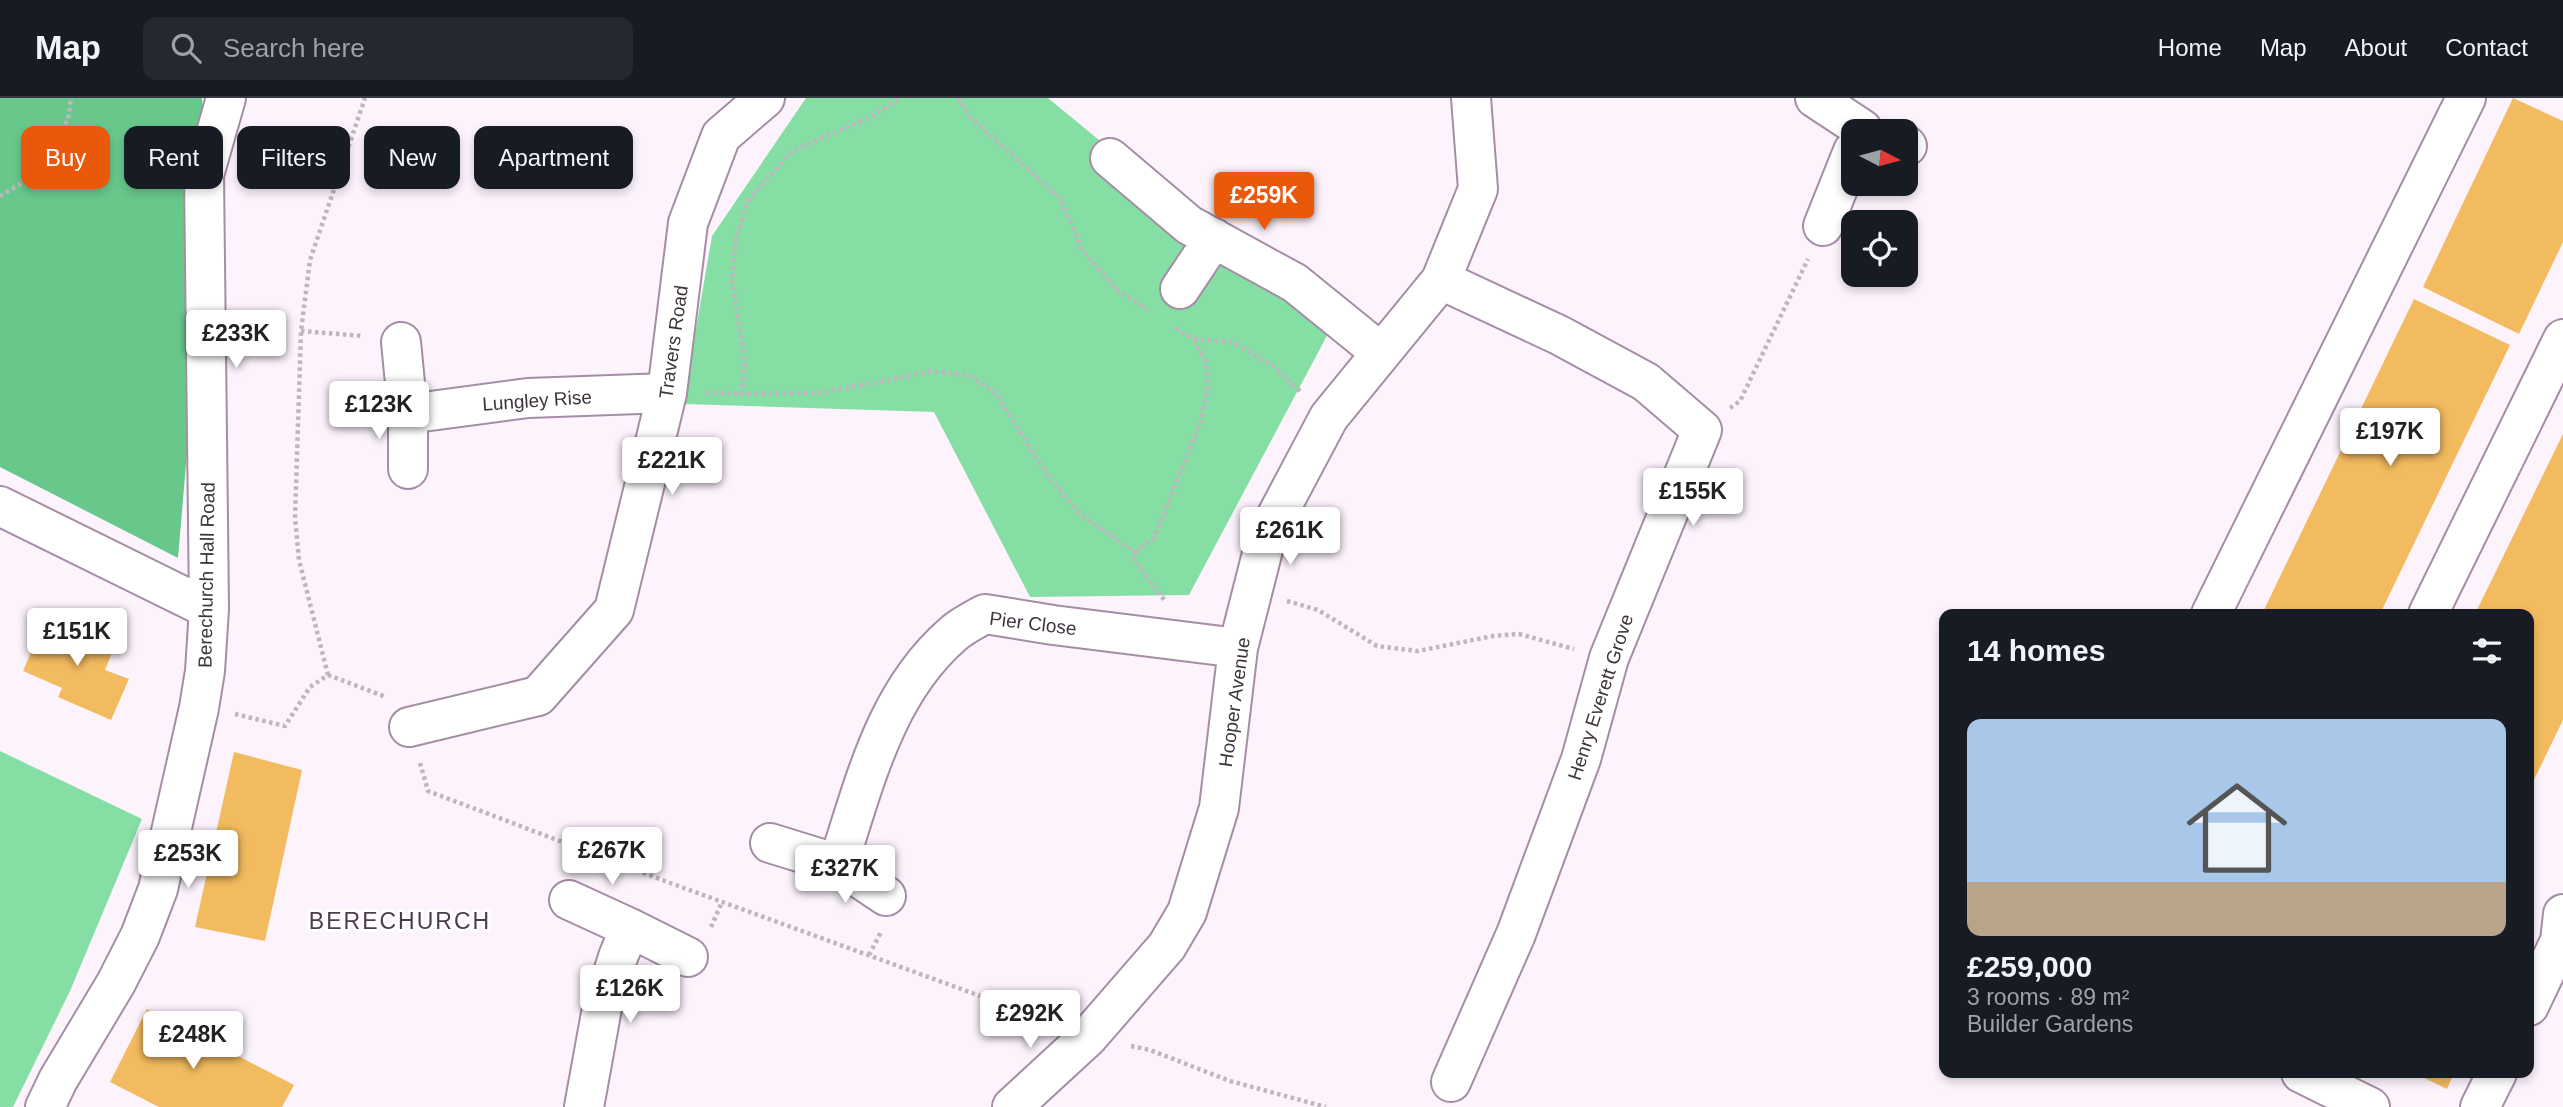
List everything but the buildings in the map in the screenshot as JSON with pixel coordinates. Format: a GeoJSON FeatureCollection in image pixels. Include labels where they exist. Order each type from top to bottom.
{"type":"FeatureCollection","features":[{"type":"Feature","properties":{"kind":"street","name":"Berechurch Hall Road"},"geometry":{"type":"LineString","coordinates":[[45,1107],[58,1080],[116,983],[140,936],[158,889],[205,671],[209,609],[204,175],[226,98]]}},
{"type":"Feature","properties":{"kind":"street","name":"Travers Road"},"geometry":{"type":"LineString","coordinates":[[409,727],[538,696],[614,610],[667,393],[688,223],[721,136],[765,98]]}},
{"type":"Feature","properties":{"kind":"street","name":"Hooper Avenue"},"geometry":{"type":"LineString","coordinates":[[1012,1107],[1088,1037],[1167,946],[1187,912],[1219,808],[1238,648],[1267,534],[1329,417],[1441,280],[1478,188],[1471,98]]}},
{"type":"Feature","properties":{"kind":"street"},"geometry":{"type":"LineString","coordinates":[[1815,98],[1841,119]]}},
{"type":"Feature","properties":{"kind":"street"},"geometry":{"type":"LineString","coordinates":[[2213,609],[2466,98]]}},
{"type":"Feature","properties":{"kind":"street"},"geometry":{"type":"LineString","coordinates":[[1110,158],[1189,225],[1295,283],[1380,352]]}},
{"type":"Feature","properties":{"kind":"street"},"geometry":{"type":"LineString","coordinates":[[1823,226],[1841,183]]}},
{"type":"Feature","properties":{"kind":"street"},"geometry":{"type":"LineString","coordinates":[[1176,307],[1214,238]]}},
{"type":"Feature","properties":{"kind":"street"},"geometry":{"type":"LineString","coordinates":[[1441,280],[1559,335],[1646,382],[1702,430]]}},
{"type":"Feature","properties":{"kind":"street"},"geometry":{"type":"LineString","coordinates":[[2430,609],[2563,338]]}},
{"type":"Feature","properties":{"kind":"street"},"geometry":{"type":"LineString","coordinates":[[401,342],[408,414],[408,469]]}},
{"type":"Feature","properties":{"kind":"street","name":"Lungley Rise"},"geometry":{"type":"LineString","coordinates":[[408,414],[528,398],[667,393]]}},
{"type":"Feature","properties":{"kind":"street","name":"Henry Everett Grove"},"geometry":{"type":"LineString","coordinates":[[1451,1082],[1516,934],[1581,759],[1609,658],[1702,430]]}},
{"type":"Feature","properties":{"kind":"street"},"geometry":{"type":"LineString","coordinates":[[0,506],[209,609]]}},
{"type":"Feature","properties":{"kind":"street","name":"Pier Close"},"geometry":{"type":"LineString","coordinates":[[838,864],[877,743],[902,693],[929,659],[954,634],[985,614],[1238,648]]}},
{"type":"Feature","properties":{"kind":"street"},"geometry":{"type":"LineString","coordinates":[[770,844],[838,864],[886,896]]}},
{"type":"Feature","properties":{"kind":"street"},"geometry":{"type":"LineString","coordinates":[[569,900],[688,957]]}},
{"type":"Feature","properties":{"kind":"street"},"geometry":{"type":"LineString","coordinates":[[2534,983],[2541,950],[2560,941],[2563,914]]}},
{"type":"Feature","properties":{"kind":"street"},"geometry":{"type":"LineString","coordinates":[[584,1107],[603,1009],[618,957],[630,928]]}},
{"type":"Feature","properties":{"kind":"street"},"geometry":{"type":"LineString","coordinates":[[2311,1078],[2370,1107]]}},
{"type":"Feature","properties":{"kind":"path"},"geometry":{"type":"LineString","coordinates":[[0,195],[19,185],[68,120],[71,98]]}},
{"type":"Feature","properties":{"kind":"path"},"geometry":{"type":"LineString","coordinates":[[328,676],[299,560],[295,518],[301,331],[310,260],[365,98]]}},
{"type":"Feature","properties":{"kind":"path"},"geometry":{"type":"LineString","coordinates":[[741,394],[745,362],[732,281],[735,242],[747,202],[792,151],[870,117],[900,98]]}},
{"type":"Feature","properties":{"kind":"path"},"geometry":{"type":"LineString","coordinates":[[958,98],[971,118],[1060,198],[1083,251],[1118,291],[1150,312]]}},
{"type":"Feature","properties":{"kind":"path"},"geometry":{"type":"LineString","coordinates":[[1702,430],[1740,401],[1823,226]]}},
{"type":"Feature","properties":{"kind":"path"},"geometry":{"type":"LineString","coordinates":[[1170,607],[1133,558],[1135,552],[1154,538],[1201,421],[1208,387],[1206,363],[1176,307]]}},
{"type":"Feature","properties":{"kind":"path"},"geometry":{"type":"LineString","coordinates":[[301,331],[385,338],[401,342]]}},
{"type":"Feature","properties":{"kind":"path"},"geometry":{"type":"LineString","coordinates":[[1194,339],[1232,342],[1273,366],[1329,417]]}},
{"type":"Feature","properties":{"kind":"path"},"geometry":{"type":"LineString","coordinates":[[667,393],[816,393],[930,371],[968,375],[996,393],[1047,475],[1080,514],[1135,552]]}},
{"type":"Feature","properties":{"kind":"path"},"geometry":{"type":"LineString","coordinates":[[1253,597],[1290,602],[1318,610],[1377,646],[1418,651],[1493,635],[1519,634],[1609,658]]}},
{"type":"Feature","properties":{"kind":"path"},"geometry":{"type":"LineString","coordinates":[[205,671],[222,712],[285,726],[310,687],[328,676],[376,692],[401,704],[428,791],[685,889],[985,996],[1088,1037],[1150,1050],[1230,1081],[1326,1107]]}},
{"type":"Feature","properties":{"kind":"green space"},"geometry":{"type":"Polygon","coordinates":[[[0,98],[202,98],[204,126],[124,126],[124,189],[204,189],[194,371],[178,558],[0,467],[0,98]]]}},
{"type":"Feature","properties":{"kind":"green space"},"geometry":{"type":"Polygon","coordinates":[[[806,98],[1048,98],[1330,330],[1189,595],[1030,597],[934,412],[683,404],[712,236],[806,98]]]}},
{"type":"Feature","properties":{"kind":"green space"},"geometry":{"type":"Polygon","coordinates":[[[0,751],[142,819],[70,991],[13,1107],[0,1107],[0,751]]]}},
{"type":"Feature","properties":{"kind":"district","name":"BERECHURCH"},"geometry":{"type":"Point","coordinates":[400,921]}}]}
